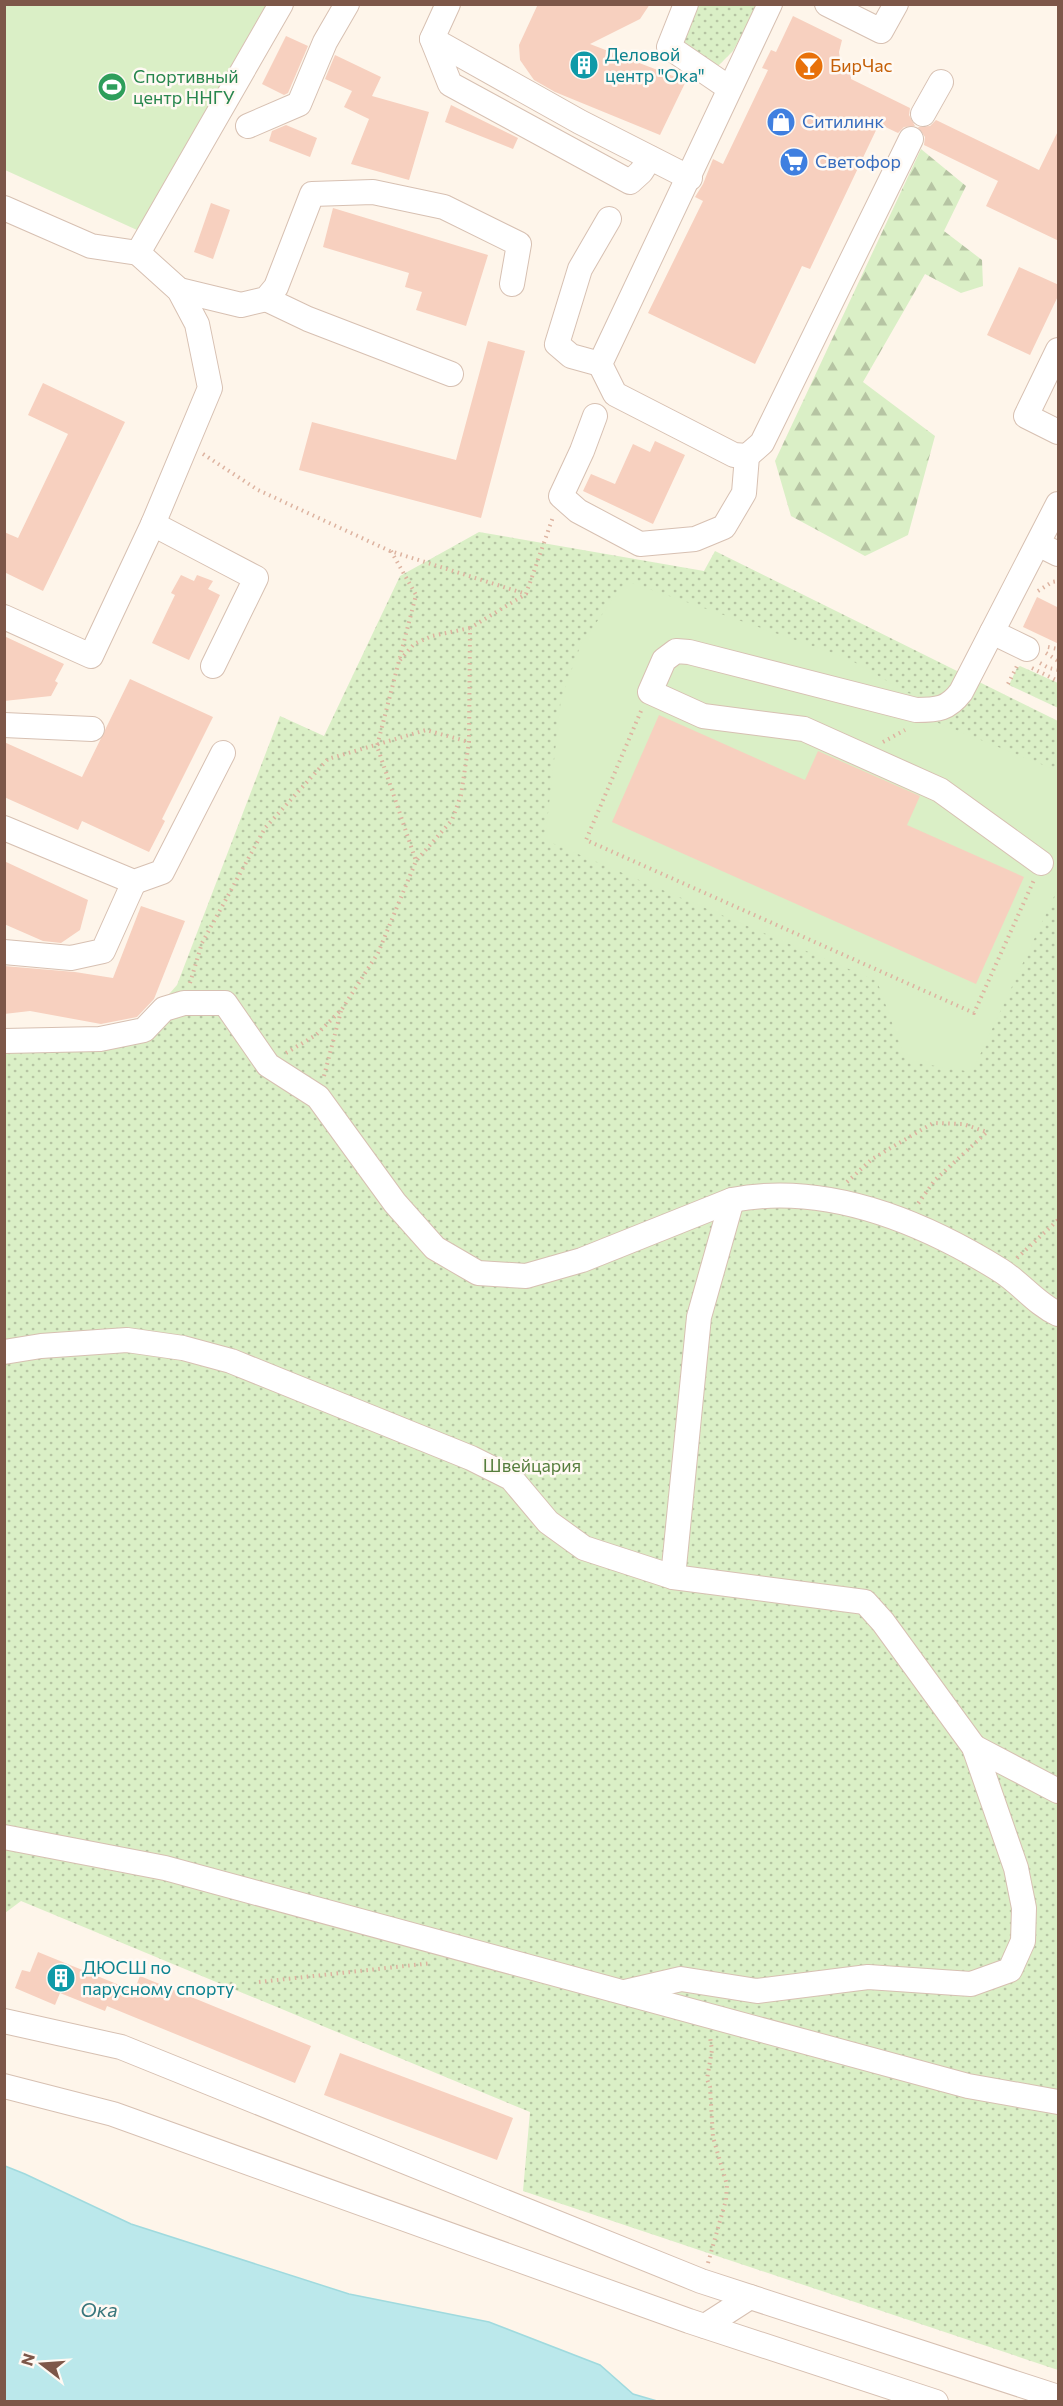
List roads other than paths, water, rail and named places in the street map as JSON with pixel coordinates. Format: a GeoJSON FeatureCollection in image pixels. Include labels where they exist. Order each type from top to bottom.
{"type":"FeatureCollection","features":[{"type":"Feature","properties":{"kind":"lane"},"geometry":{"type":"LineString","coordinates":[[138,253],[281,4]]}},
{"type":"Feature","properties":{"kind":"lane"},"geometry":{"type":"LineString","coordinates":[[248,126],[299,104],[325,42],[347,4]]}},
{"type":"Feature","properties":{"kind":"lane"},"geometry":{"type":"LineString","coordinates":[[448,4],[432,39],[580,122],[690,178]]}},
{"type":"Feature","properties":{"kind":"lane"},"geometry":{"type":"LineString","coordinates":[[686,4],[669,48],[729,88]]}},
{"type":"Feature","properties":{"kind":"lane"},"geometry":{"type":"LineString","coordinates":[[600,364],[690,178],[729,88],[770,4]]}},
{"type":"Feature","properties":{"kind":"lane"},"geometry":{"type":"LineString","coordinates":[[827,4],[881,32],[896,4]]}},
{"type":"Feature","properties":{"kind":"lane"},"geometry":{"type":"LineString","coordinates":[[924,114],[941,82]]}},
{"type":"Feature","properties":{"kind":"lane"},"geometry":{"type":"LineString","coordinates":[[595,416],[561,496],[578,511],[640,544],[695,539],[723,527],[744,493],[747,456],[762,443],[911,139]]}},
{"type":"Feature","properties":{"kind":"lane"},"geometry":{"type":"LineString","coordinates":[[178,290],[242,305],[266,299],[276,287],[312,194],[374,192],[444,207],[519,244],[512,284]]}},
{"type":"Feature","properties":{"kind":"lane"},"geometry":{"type":"LineString","coordinates":[[4,208],[91,246],[138,253],[178,290],[197,324],[210,388],[153,524],[91,656],[4,617]]}},
{"type":"Feature","properties":{"kind":"lane"},"geometry":{"type":"LineString","coordinates":[[609,219],[580,269],[557,344],[571,356],[600,364],[615,394],[734,455],[747,456]]}},
{"type":"Feature","properties":{"kind":"lane"},"geometry":{"type":"LineString","coordinates":[[266,299],[308,319],[451,374]]}},
{"type":"Feature","properties":{"kind":"lane"},"geometry":{"type":"LineString","coordinates":[[1059,350],[1026,416],[1059,432]]}},
{"type":"Feature","properties":{"kind":"lane"},"geometry":{"type":"LineString","coordinates":[[1041,863],[940,790],[804,729],[703,716],[650,692],[664,660],[676,651],[689,652],[916,710],[933,710],[951,704],[961,692],[992,632],[1048,549],[1059,504]]}},
{"type":"Feature","properties":{"kind":"lane"},"geometry":{"type":"LineString","coordinates":[[153,524],[256,578],[213,666]]}},
{"type":"Feature","properties":{"kind":"lane"},"geometry":{"type":"LineString","coordinates":[[992,632],[1034,646]]}},
{"type":"Feature","properties":{"kind":"lane"},"geometry":{"type":"LineString","coordinates":[[4,725],[92,729]]}},
{"type":"Feature","properties":{"kind":"lane"},"geometry":{"type":"LineString","coordinates":[[4,828],[134,882],[162,872],[223,753]]}},
{"type":"Feature","properties":{"kind":"lane"},"geometry":{"type":"LineString","coordinates":[[4,952],[71,958],[103,951],[134,882]]}},
{"type":"Feature","properties":{"kind":"lane"},"geometry":{"type":"LineString","coordinates":[[4,1041],[100,1039],[144,1030],[164,1009],[184,1003],[225,1003],[268,1065],[318,1097],[395,1203],[435,1248],[478,1273],[526,1276],[582,1260],[732,1200],[758,1195],[830,1198],[906,1220],[1002,1271],[1059,1314]]}},
{"type":"Feature","properties":{"kind":"lane"},"geometry":{"type":"LineString","coordinates":[[673,1577],[699,1317],[732,1200]]}},
{"type":"Feature","properties":{"kind":"lane"},"geometry":{"type":"LineString","coordinates":[[4,1352],[42,1346],[127,1340],[183,1348],[231,1361],[471,1458],[510,1478],[548,1522],[584,1548],[673,1577],[865,1602],[883,1622],[974,1747],[1016,1869],[1024,1908],[1023,1941],[1010,1970],[971,1983],[868,1977],[757,1991],[681,1979],[625,1992]]}},
{"type":"Feature","properties":{"kind":"lane"},"geometry":{"type":"LineString","coordinates":[[974,1747],[1059,1791]]}},
{"type":"Feature","properties":{"kind":"lane"},"geometry":{"type":"LineString","coordinates":[[4,1837],[165,1868],[969,2086],[1059,2102]]}},
{"type":"Feature","properties":{"kind":"lane"},"geometry":{"type":"LineString","coordinates":[[4,2021],[121,2047],[705,2282],[1059,2397]]}},
{"type":"Feature","properties":{"kind":"lane"},"geometry":{"type":"LineString","coordinates":[[4,2086],[112,2114],[705,2326],[936,2402]]}},
{"type":"Feature","properties":{"kind":"lane"},"geometry":{"type":"LineString","coordinates":[[705,2326],[750,2297]]}},
{"type":"Feature","properties":{"kind":"water","name":"Ока"},"geometry":{"type":"Polygon","coordinates":[[[5,2166],[131,2224],[349,2294],[489,2322],[600,2365],[633,2394],[657,2401],[5,2401],[5,2166]]]}},
{"type":"Feature","properties":{"kind":"place","name":"Деловой центр \"Ока\""},"geometry":{"type":"Point","coordinates":[584,65]}},
{"type":"Feature","properties":{"kind":"place","name":"БирЧас"},"geometry":{"type":"Point","coordinates":[809,66]}},
{"type":"Feature","properties":{"kind":"place","name":"Спортивный центр ННГУ"},"geometry":{"type":"Point","coordinates":[112,87]}},
{"type":"Feature","properties":{"kind":"place","name":"Ситилинк"},"geometry":{"type":"Point","coordinates":[781,122]}},
{"type":"Feature","properties":{"kind":"place","name":"Светофор"},"geometry":{"type":"Point","coordinates":[794,162]}},
{"type":"Feature","properties":{"kind":"place","name":"ДЮСШ по парусному спорту"},"geometry":{"type":"Point","coordinates":[61,1978]}},
{"type":"Feature","properties":{"kind":"park label","name":"Швейцария"},"geometry":{"type":"Point","coordinates":[532,1466]}}]}
